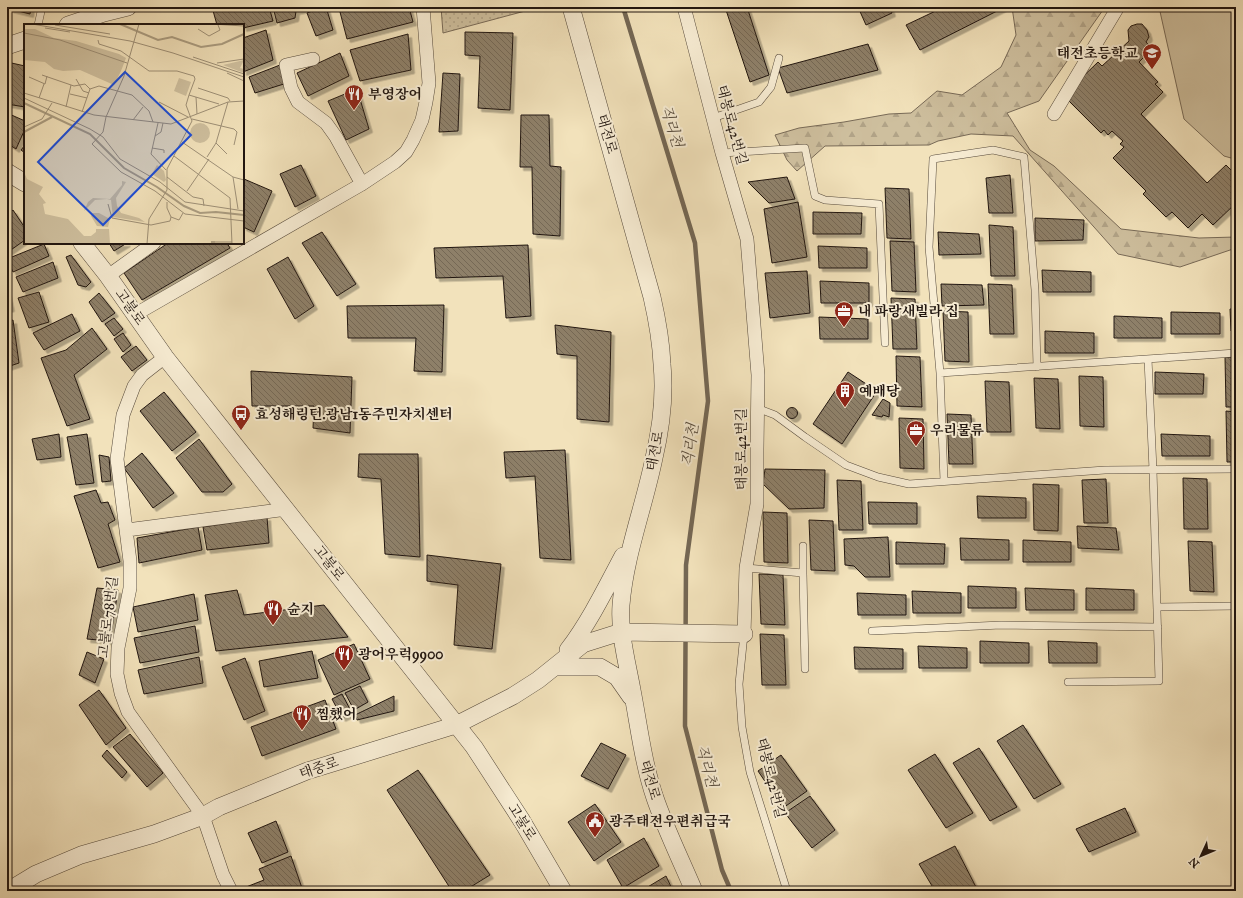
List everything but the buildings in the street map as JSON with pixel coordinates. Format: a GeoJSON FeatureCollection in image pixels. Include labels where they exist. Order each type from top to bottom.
{"type":"FeatureCollection","features":[{"type":"Feature","properties":{"kind":"street"},"geometry":{"type":"LineString","coordinates":[[70,24],[104,10],[128,7]]}},
{"type":"Feature","properties":{"kind":"street"},"geometry":{"type":"LineString","coordinates":[[136,314],[257,243],[362,184],[395,162],[406,152],[422,120],[429,83],[423,7]]}},
{"type":"Feature","properties":{"kind":"street","name":"태전로"},"geometry":{"type":"LineString","coordinates":[[572,7],[652,297],[659,333],[662,366],[662,401],[659,430],[651,473],[624,578],[621,606],[621,632],[643,755],[654,797],[694,891]]}},
{"type":"Feature","properties":{"kind":"street","name":"태봉로42번길"},"geometry":{"type":"LineString","coordinates":[[684,7],[722,153],[747,239],[758,375],[757,504],[746,568],[744,634]]}},
{"type":"Feature","properties":{"kind":"street"},"geometry":{"type":"LineString","coordinates":[[1054,114],[1118,7]]}},
{"type":"Feature","properties":{"kind":"street"},"geometry":{"type":"LineString","coordinates":[[7,46],[24,40]]}},
{"type":"Feature","properties":{"kind":"street"},"geometry":{"type":"LineString","coordinates":[[313,59],[286,65],[291,88],[298,102],[326,124],[336,137],[362,184]]}},
{"type":"Feature","properties":{"kind":"street"},"geometry":{"type":"LineString","coordinates":[[7,172],[24,182]]}},
{"type":"Feature","properties":{"kind":"street"},"geometry":{"type":"LineString","coordinates":[[244,239],[257,243]]}},
{"type":"Feature","properties":{"kind":"street","name":"고불로"},"geometry":{"type":"LineString","coordinates":[[83,244],[136,314],[165,357],[287,509],[474,747],[518,814],[563,891]]}},
{"type":"Feature","properties":{"kind":"street"},"geometry":{"type":"LineString","coordinates":[[108,276],[153,244]]}},
{"type":"Feature","properties":{"kind":"street","name":"고불로78번길"},"geometry":{"type":"LineString","coordinates":[[165,357],[142,376],[134,386],[123,415],[117,459],[118,476],[127,530],[130,561],[130,588],[118,648],[117,674],[128,712],[203,816],[222,875],[231,891]]}},
{"type":"Feature","properties":{"kind":"street"},"geometry":{"type":"LineString","coordinates":[[127,530],[287,509]]}},
{"type":"Feature","properties":{"kind":"street"},"geometry":{"type":"LineString","coordinates":[[554,666],[577,637],[601,599],[636,528]]}},
{"type":"Feature","properties":{"kind":"street","name":"태중로"},"geometry":{"type":"LineString","coordinates":[[8,891],[36,874],[82,856],[154,834],[203,816],[219,807],[307,771],[456,725],[513,696],[538,680],[583,644],[621,632],[744,634]]}},
{"type":"Feature","properties":{"kind":"street"},"geometry":{"type":"LineString","coordinates":[[554,666],[600,667],[617,677],[634,700]]}},
{"type":"Feature","properties":{"kind":"lane"},"geometry":{"type":"LineString","coordinates":[[38,24],[42,7]]}},
{"type":"Feature","properties":{"kind":"lane"},"geometry":{"type":"LineString","coordinates":[[713,118],[759,102],[772,88],[779,58]]}},
{"type":"Feature","properties":{"kind":"lane"},"geometry":{"type":"LineString","coordinates":[[722,153],[805,148],[815,196],[825,200],[879,204],[885,343]]}},
{"type":"Feature","properties":{"kind":"lane"},"geometry":{"type":"LineString","coordinates":[[944,481],[940,373],[929,247],[933,159],[993,150],[1024,158],[1035,290],[1037,367]]}},
{"type":"Feature","properties":{"kind":"lane"},"geometry":{"type":"LineString","coordinates":[[940,373],[1236,353]]}},
{"type":"Feature","properties":{"kind":"lane"},"geometry":{"type":"LineString","coordinates":[[1068,682],[1159,681],[1154,470],[1148,359]]}},
{"type":"Feature","properties":{"kind":"lane"},"geometry":{"type":"LineString","coordinates":[[757,408],[775,415],[804,437],[846,465],[878,478],[909,484],[1105,470],[1236,469]]}},
{"type":"Feature","properties":{"kind":"lane"},"geometry":{"type":"LineString","coordinates":[[803,546],[805,669]]}},
{"type":"Feature","properties":{"kind":"lane"},"geometry":{"type":"LineString","coordinates":[[746,568],[803,573]]}},
{"type":"Feature","properties":{"kind":"lane"},"geometry":{"type":"LineString","coordinates":[[1157,607],[1236,606]]}},
{"type":"Feature","properties":{"kind":"lane"},"geometry":{"type":"LineString","coordinates":[[872,631],[1001,625],[1158,627]]}},
{"type":"Feature","properties":{"kind":"lane","name":"태봉로42번길"},"geometry":{"type":"LineString","coordinates":[[744,634],[739,684],[743,734],[750,772],[787,891]]}},
{"type":"Feature","properties":{"kind":"green space"},"geometry":{"type":"Polygon","coordinates":[[[441,7],[540,7],[443,33],[441,7]]]}},
{"type":"Feature","properties":{"kind":"green space"},"geometry":{"type":"Polygon","coordinates":[[[1012,7],[1105,7],[1039,101],[1007,113],[1030,150],[1054,166],[1121,229],[1199,238],[1236,237],[1236,248],[1180,267],[1118,254],[1013,136],[971,134],[938,141],[929,145],[825,146],[797,171],[787,160],[775,135],[799,128],[889,114],[911,113],[937,91],[962,95],[1001,67],[1016,35],[1012,7]]]}},
{"type":"Feature","properties":{"kind":"green space"},"geometry":{"type":"Polygon","coordinates":[[[1159,7],[1236,7],[1236,157],[1231,158],[1224,156],[1184,119],[1159,7]]]}},
{"type":"Feature","properties":{"kind":"waterway","name":"직리천"},"geometry":{"type":"LineString","coordinates":[[623,7],[695,243],[708,401],[686,565],[685,726],[722,870],[731,891]]}},
{"type":"Feature","properties":{"kind":"place","name":"태전초등학교"},"geometry":{"type":"Point","coordinates":[1152,70]}},
{"type":"Feature","properties":{"kind":"place","name":"부영장어"},"geometry":{"type":"Point","coordinates":[354,111]}},
{"type":"Feature","properties":{"kind":"place","name":"내 파랑새빌라 집"},"geometry":{"type":"Point","coordinates":[844,328]}},
{"type":"Feature","properties":{"kind":"place","name":"예배당"},"geometry":{"type":"Point","coordinates":[845,408]}},
{"type":"Feature","properties":{"kind":"place","name":"효성해링턴.광남1동주민자치센터"},"geometry":{"type":"Point","coordinates":[241,431]}},
{"type":"Feature","properties":{"kind":"place","name":"우리물류"},"geometry":{"type":"Point","coordinates":[916,447]}},
{"type":"Feature","properties":{"kind":"place","name":"슌지"},"geometry":{"type":"Point","coordinates":[273,626]}},
{"type":"Feature","properties":{"kind":"place","name":"광어우럭9900"},"geometry":{"type":"Point","coordinates":[344,671]}},
{"type":"Feature","properties":{"kind":"place","name":"찜했어"},"geometry":{"type":"Point","coordinates":[302,731]}},
{"type":"Feature","properties":{"kind":"place","name":"광주태전우편취급국"},"geometry":{"type":"Point","coordinates":[595,838]}}]}
